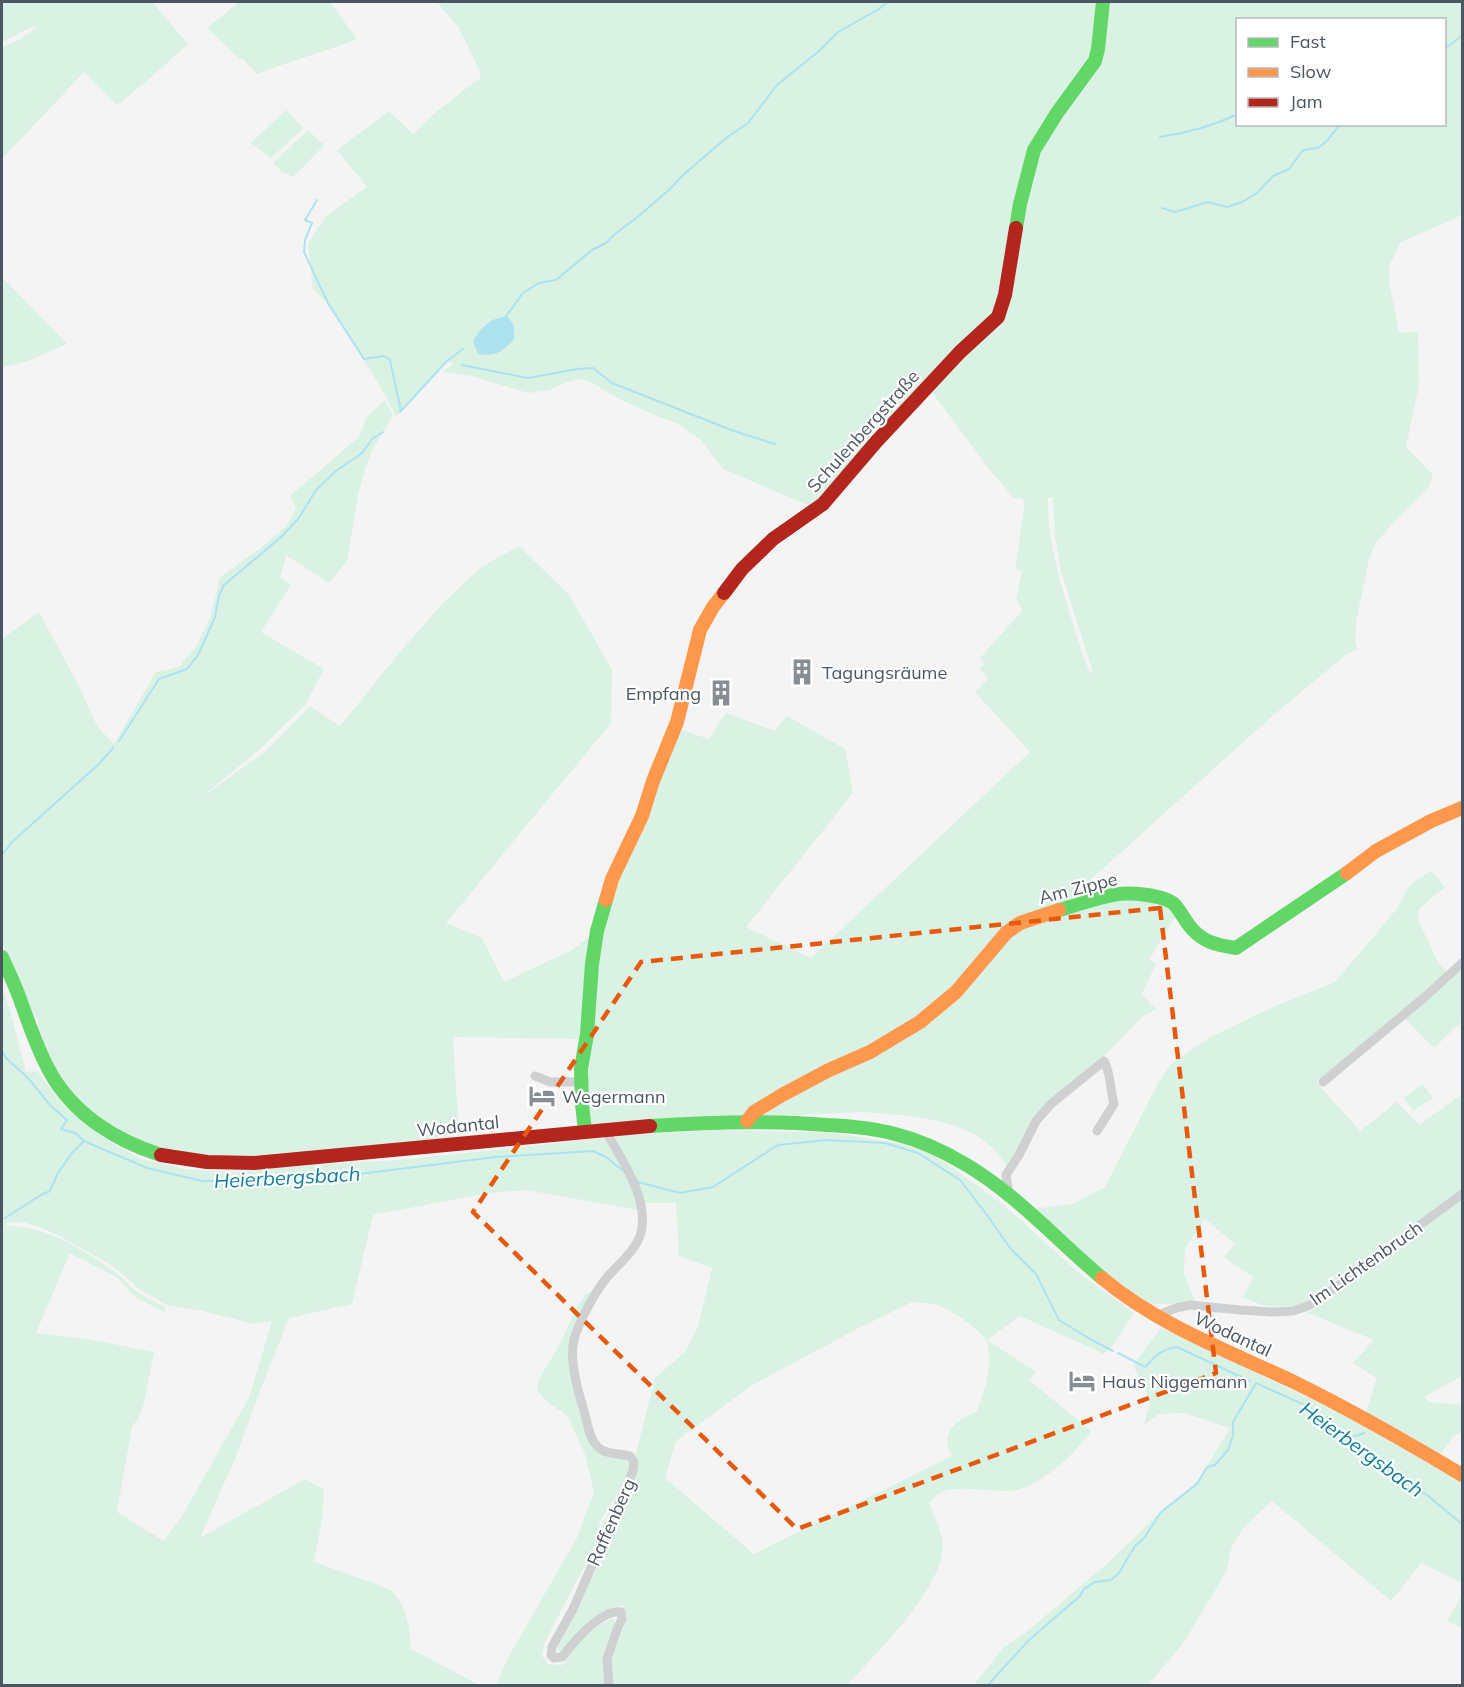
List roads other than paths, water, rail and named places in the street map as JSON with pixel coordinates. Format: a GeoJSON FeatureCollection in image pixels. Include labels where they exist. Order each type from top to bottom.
{"type":"FeatureCollection","features":[{"type":"Feature","properties":{"kind":"street","name":"Schulenbergstraße"},"geometry":{"type":"LineString","coordinates":[[585,1131],[581,1082],[597,932],[612,879],[642,816],[653,781],[677,722],[700,630],[712,607],[742,569],[773,539],[824,504],[876,442],[960,352],[998,317],[1005,295],[1020,204],[1034,150],[1095,61],[1103,2]]}},
{"type":"Feature","properties":{"kind":"street","name":"Am Zippe"},"geometry":{"type":"LineString","coordinates":[[747,1121],[754,1112],[783,1095],[829,1070],[870,1052],[920,1022],[957,993],[996,944],[1020,923],[1040,915],[1115,894],[1161,897],[1176,906],[1199,937],[1212,944],[1236,948],[1341,879],[1376,851],[1431,821],[1462,808]]}},
{"type":"Feature","properties":{"kind":"street","name":"Wodantal"},"geometry":{"type":"LineString","coordinates":[[2,957],[44,1062],[62,1090],[81,1111],[99,1126],[129,1144],[146,1151],[191,1161],[254,1162],[676,1123],[747,1121],[792,1122],[894,1134],[947,1152],[976,1170],[1009,1194],[1087,1267],[1118,1292],[1156,1316],[1342,1407],[1462,1474]]}},
{"type":"Feature","properties":{"kind":"street"},"geometry":{"type":"LineString","coordinates":[[1323,1082],[1462,963]]}},
{"type":"Feature","properties":{"kind":"street"},"geometry":{"type":"LineString","coordinates":[[1009,1194],[1006,1174],[1019,1155],[1036,1121],[1051,1104],[1104,1060],[1108,1067],[1114,1104],[1097,1131]]}},
{"type":"Feature","properties":{"kind":"street"},"geometry":{"type":"LineString","coordinates":[[535,1076],[550,1082],[581,1082]]}},
{"type":"Feature","properties":{"kind":"street","name":"Raffenberg"},"geometry":{"type":"LineString","coordinates":[[607,1129],[633,1181],[642,1210],[640,1234],[628,1256],[596,1292],[573,1341],[573,1362],[579,1393],[594,1441],[602,1451],[630,1456],[634,1462],[633,1471],[573,1609],[550,1655],[554,1658],[562,1657],[574,1642],[594,1624],[616,1611],[621,1612],[622,1619],[606,1665],[609,1686]]}},
{"type":"Feature","properties":{"kind":"street","name":"Im Lichtenbruch"},"geometry":{"type":"LineString","coordinates":[[1156,1316],[1190,1305],[1272,1312],[1293,1311],[1308,1306],[1462,1194]]}},
{"type":"Feature","properties":{"kind":"water"},"geometry":{"type":"Polygon","coordinates":[[[507,315],[514,326],[514,339],[498,352],[490,355],[478,354],[473,342],[479,333],[493,320],[507,315]]]}},
{"type":"Feature","properties":{"kind":"waterway"},"geometry":{"type":"LineString","coordinates":[[507,315],[523,293],[539,283],[556,280],[592,250],[606,243],[726,138],[748,123],[777,85],[819,51],[838,32],[888,2]]}},
{"type":"Feature","properties":{"kind":"waterway"},"geometry":{"type":"LineString","coordinates":[[1446,48],[1462,36]]}},
{"type":"Feature","properties":{"kind":"waterway"},"geometry":{"type":"LineString","coordinates":[[1160,137],[1200,128],[1236,115]]}},
{"type":"Feature","properties":{"kind":"waterway"},"geometry":{"type":"LineString","coordinates":[[1162,208],[1175,212],[1208,202],[1227,207],[1242,202],[1257,193],[1273,176],[1289,169],[1303,150],[1322,145],[1339,126]]}},
{"type":"Feature","properties":{"kind":"waterway"},"geometry":{"type":"LineString","coordinates":[[317,200],[305,220],[312,223],[305,240],[304,252],[328,303],[364,359],[384,356],[390,360],[401,411]]}},
{"type":"Feature","properties":{"kind":"waterway"},"geometry":{"type":"LineString","coordinates":[[400,412],[447,361],[463,349]]}},
{"type":"Feature","properties":{"kind":"waterway"},"geometry":{"type":"LineString","coordinates":[[462,365],[528,378],[593,368],[612,383],[734,431],[775,444]]}},
{"type":"Feature","properties":{"kind":"waterway"},"geometry":{"type":"LineString","coordinates":[[119,741],[159,679],[187,669],[198,655],[215,617],[219,596],[224,585],[280,538],[299,518],[316,490],[336,471],[362,453],[372,439],[383,432]]}},
{"type":"Feature","properties":{"kind":"waterway"},"geometry":{"type":"LineString","coordinates":[[2,855],[12,842],[99,764],[113,748]]}},
{"type":"Feature","properties":{"kind":"waterway","name":"Heierbergsbach"},"geometry":{"type":"LineString","coordinates":[[2,1050],[6,1058],[67,1120],[61,1129],[75,1133],[84,1141],[147,1168],[202,1181],[303,1174],[359,1174],[496,1157],[593,1151],[606,1157],[622,1170]]}},
{"type":"Feature","properties":{"kind":"waterway","name":"Heierbergsbach"},"geometry":{"type":"LineString","coordinates":[[638,1182],[680,1193],[713,1187],[778,1145],[827,1140],[885,1143],[918,1153],[960,1180],[1010,1248],[1036,1274],[1059,1320],[1113,1351]]}},
{"type":"Feature","properties":{"kind":"waterway"},"geometry":{"type":"LineString","coordinates":[[5,1218],[50,1191],[58,1173],[84,1141]]}},
{"type":"Feature","properties":{"kind":"waterway","name":"Heierbergsbach"},"geometry":{"type":"LineString","coordinates":[[1118,1353],[1145,1367],[1159,1354],[1177,1347],[1250,1381]]}},
{"type":"Feature","properties":{"kind":"waterway"},"geometry":{"type":"LineString","coordinates":[[987,1686],[1028,1641],[1080,1596],[1084,1589],[1095,1582],[1111,1580],[1119,1573],[1135,1546],[1144,1538],[1161,1512],[1197,1484],[1207,1467],[1215,1465],[1228,1450],[1233,1436],[1233,1422],[1256,1383],[1309,1407],[1327,1419],[1360,1452],[1427,1495],[1462,1524]]}},
{"type":"Feature","properties":{"kind":"waterway"},"geometry":{"type":"LineString","coordinates":[[1347,1439],[1364,1433]]}},
{"type":"Feature","properties":{"kind":"place","name":"Tagungsräume"},"geometry":{"type":"Point","coordinates":[802,672]}},
{"type":"Feature","properties":{"kind":"place","name":"Empfang"},"geometry":{"type":"Point","coordinates":[721,693]}},
{"type":"Feature","properties":{"kind":"place","name":"Wegermann"},"geometry":{"type":"Point","coordinates":[542,1096]}},
{"type":"Feature","properties":{"kind":"place","name":"Haus Niggemann"},"geometry":{"type":"Point","coordinates":[1082,1381]}}]}
